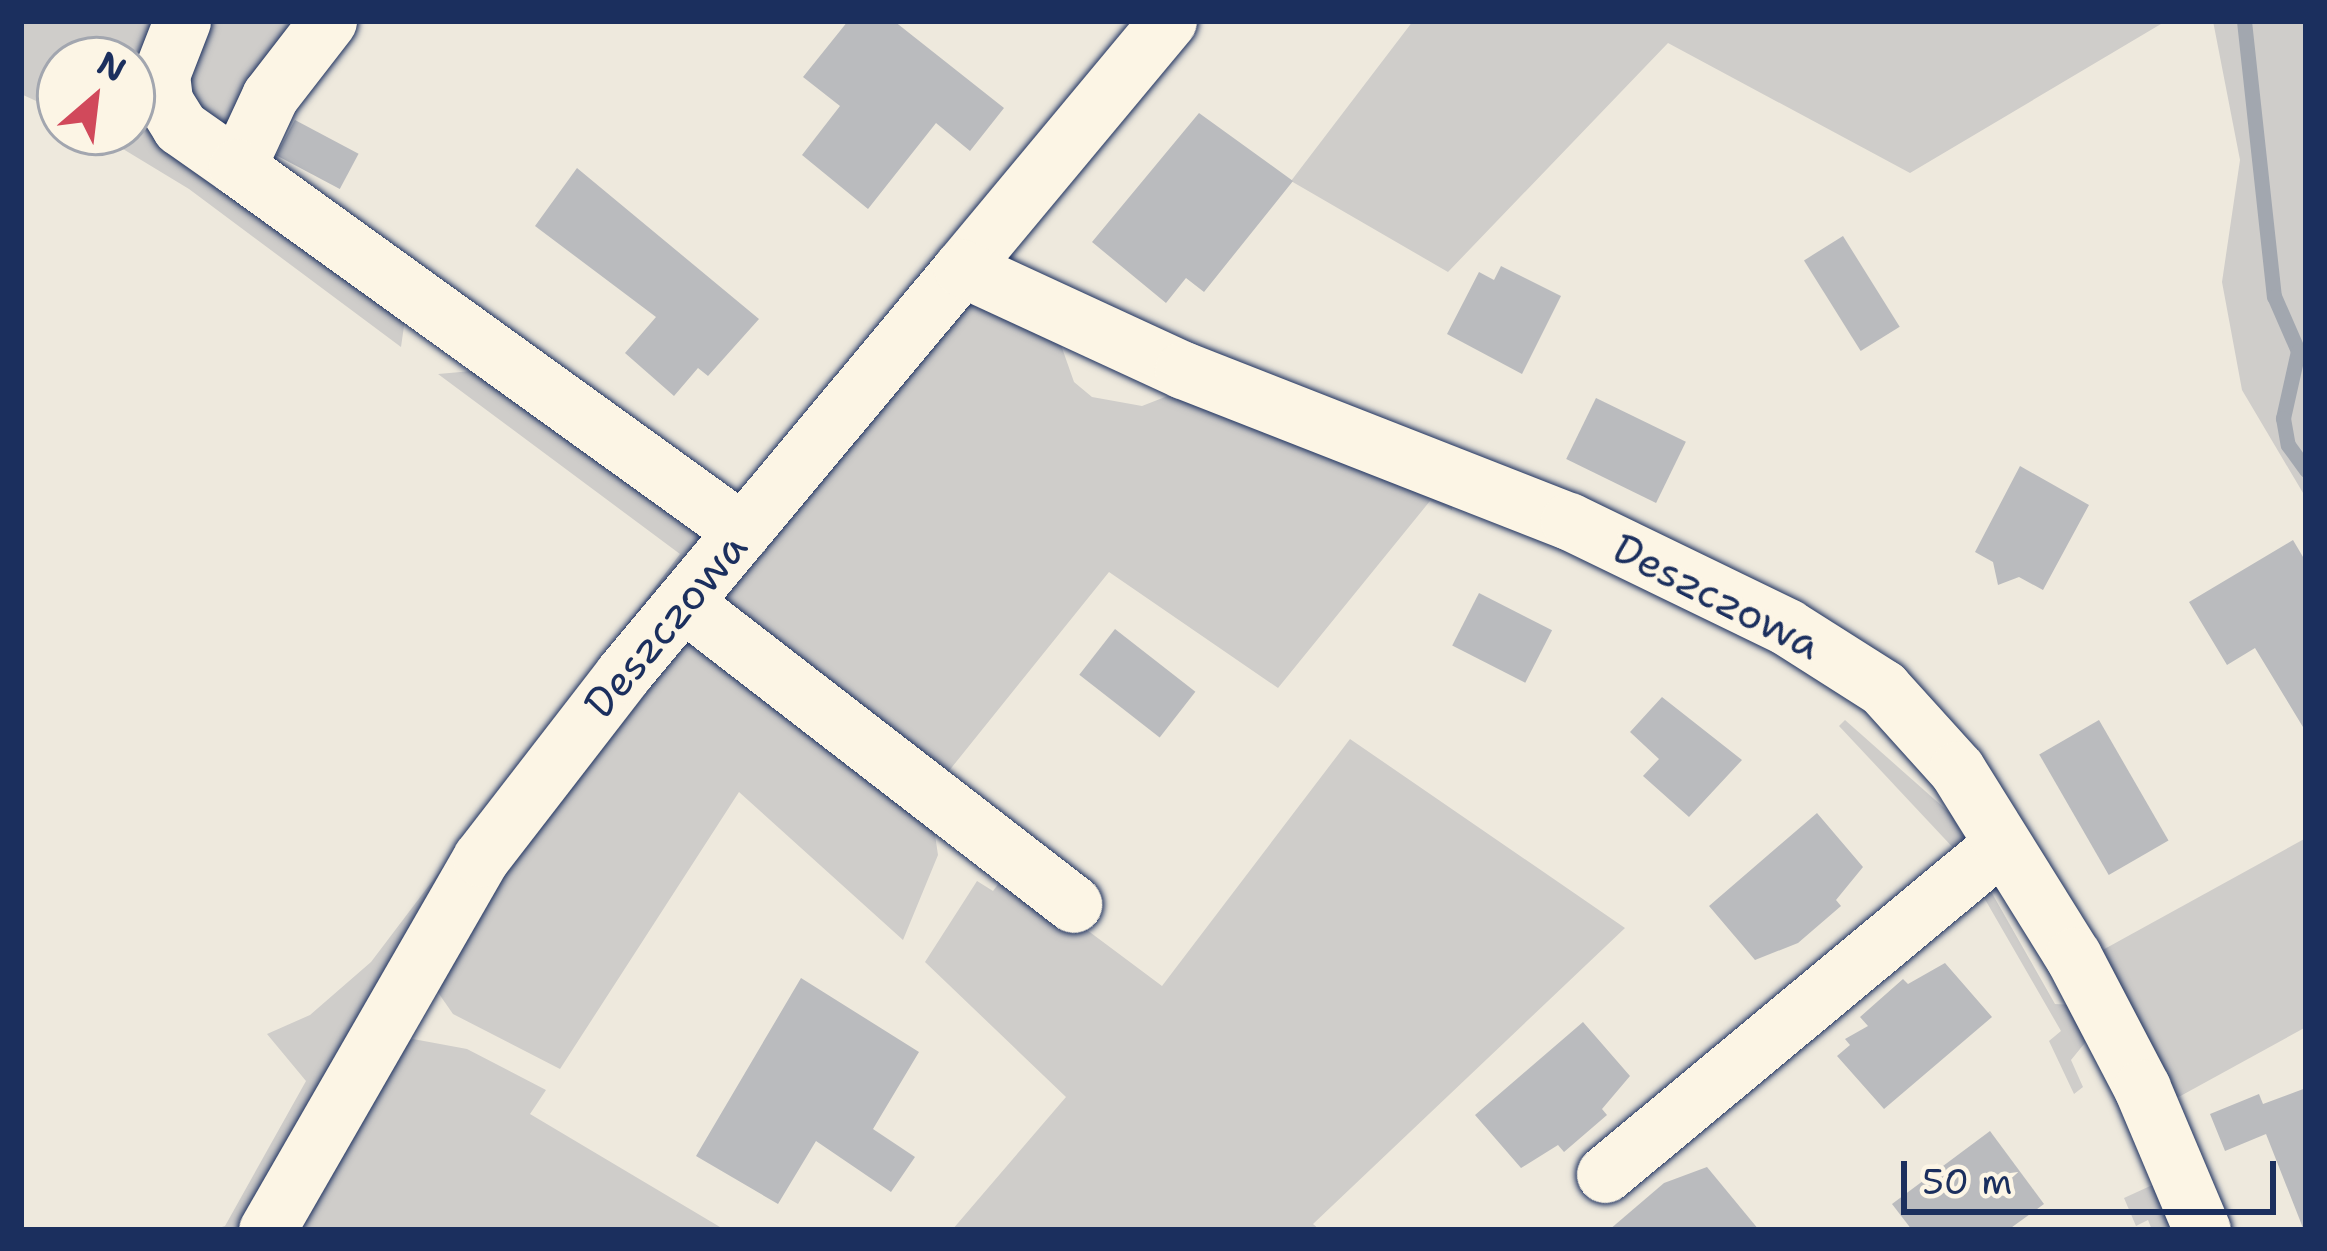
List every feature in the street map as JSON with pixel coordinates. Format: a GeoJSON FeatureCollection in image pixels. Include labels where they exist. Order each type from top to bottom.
{"type":"FeatureCollection","features":[{"type":"Feature","properties":{"kind":"street"},"geometry":{"type":"LineString","coordinates":[[182,21],[161,75],[164,101],[180,127],[742,531]]}},
{"type":"Feature","properties":{"kind":"street"},"geometry":{"type":"LineString","coordinates":[[237,167],[270,96],[328,21]]}},
{"type":"Feature","properties":{"kind":"street","name":"Deszczowa"},"geometry":{"type":"LineString","coordinates":[[267,1230],[481,858],[742,531],[1168,21]]}},
{"type":"Feature","properties":{"kind":"street","name":"Deszczowa"},"geometry":{"type":"LineString","coordinates":[[962,268],[1183,370],[1569,521],[1787,628],[1908,713],[2002,844],[2142,1088],[2202,1230]]}},
{"type":"Feature","properties":{"kind":"street"},"geometry":{"type":"LineString","coordinates":[[684,603],[1073,904]]}},
{"type":"Feature","properties":{"kind":"street"},"geometry":{"type":"LineString","coordinates":[[1605,1174],[2002,844]]}},
{"type":"Feature","properties":{"kind":"shaded area"},"geometry":{"type":"Polygon","coordinates":[[[21,21],[165,21],[156,47],[156,36],[36,36],[36,101],[21,94],[21,21]]]}},
{"type":"Feature","properties":{"kind":"shaded area"},"geometry":{"type":"Polygon","coordinates":[[[198,21],[320,21],[236,130],[182,104],[198,21]]]}},
{"type":"Feature","properties":{"kind":"shaded area"},"geometry":{"type":"Polygon","coordinates":[[[1413,21],[2166,21],[1910,173],[1668,43],[1448,272],[1291,181],[1413,21]]]}},
{"type":"Feature","properties":{"kind":"shaded area"},"geometry":{"type":"Polygon","coordinates":[[[2213,21],[2306,21],[2306,498],[2242,390],[2222,282],[2240,160],[2213,21]]]}},
{"type":"Feature","properties":{"kind":"shaded area"},"geometry":{"type":"Polygon","coordinates":[[[156,88],[407,305],[401,347],[189,189],[135,156],[156,156],[156,88]]]}},
{"type":"Feature","properties":{"kind":"shaded area"},"geometry":{"type":"Polygon","coordinates":[[[963,295],[1043,326],[1061,345],[1074,382],[1092,397],[1142,406],[1183,390],[1455,496],[1452,510],[1430,501],[1278,688],[1109,572],[940,782],[726,605],[728,581],[963,295]]]}},
{"type":"Feature","properties":{"kind":"shaded area"},"geometry":{"type":"Polygon","coordinates":[[[472,371],[714,541],[253,1230],[212,1230],[225,1226],[306,1081],[267,1034],[310,1015],[371,962],[680,554],[438,374],[472,371]]]}},
{"type":"Feature","properties":{"kind":"shaded area"},"geometry":{"type":"Polygon","coordinates":[[[689,636],[934,828],[938,855],[903,940],[739,792],[560,1069],[453,1014],[437,991],[449,935],[689,636]]]}},
{"type":"Feature","properties":{"kind":"shaded area"},"geometry":{"type":"Polygon","coordinates":[[[1845,720],[1951,814],[1963,836],[1958,853],[1839,726],[1845,720]]]}},
{"type":"Feature","properties":{"kind":"shaded area"},"geometry":{"type":"Polygon","coordinates":[[[1350,739],[1625,928],[1313,1224],[1320,1230],[952,1230],[1066,1097],[925,962],[977,881],[993,891],[1008,871],[1162,986],[1350,739]]]}},
{"type":"Feature","properties":{"kind":"shaded area"},"geometry":{"type":"Polygon","coordinates":[[[2306,838],[2306,1027],[2175,1099],[2099,952],[2306,838]]]}},
{"type":"Feature","properties":{"kind":"shaded area"},"geometry":{"type":"Polygon","coordinates":[[[1975,882],[1989,888],[2055,1004],[2076,1005],[2093,1033],[2071,1060],[2083,1087],[2074,1094],[2049,1041],[2061,1031],[1975,882]]]}},
{"type":"Feature","properties":{"kind":"shaded area"},"geometry":{"type":"Polygon","coordinates":[[[413,1039],[467,1049],[546,1090],[530,1114],[725,1230],[281,1230],[397,1045],[413,1039]]]}},
{"type":"Feature","properties":{"kind":"shaded area"},"geometry":{"type":"Polygon","coordinates":[[[2159,1182],[2180,1230],[2152,1230],[2148,1220],[2136,1226],[2124,1198],[2159,1182]]]}},
{"type":"Feature","properties":{"kind":"building"},"geometry":{"type":"Polygon","coordinates":[[[848,21],[894,21],[1004,108],[970,151],[936,123],[868,209],[802,155],[840,106],[803,77],[848,21]]]}},
{"type":"Feature","properties":{"kind":"building"},"geometry":{"type":"Polygon","coordinates":[[[1199,113],[1293,181],[1204,292],[1186,278],[1166,303],[1092,242],[1199,113]]]}},
{"type":"Feature","properties":{"kind":"building"},"geometry":{"type":"Polygon","coordinates":[[[295,120],[359,154],[340,189],[276,155],[295,120]]]}},
{"type":"Feature","properties":{"kind":"building"},"geometry":{"type":"Polygon","coordinates":[[[577,168],[759,319],[708,376],[698,368],[674,396],[625,353],[656,317],[535,226],[577,168]]]}},
{"type":"Feature","properties":{"kind":"building"},"geometry":{"type":"Polygon","coordinates":[[[1843,236],[1900,327],[1861,351],[1804,260],[1843,236]]]}},
{"type":"Feature","properties":{"kind":"building"},"geometry":{"type":"Polygon","coordinates":[[[1501,266],[1561,296],[1522,374],[1447,334],[1479,272],[1494,280],[1501,266]]]}},
{"type":"Feature","properties":{"kind":"building"},"geometry":{"type":"Polygon","coordinates":[[[1596,398],[1686,442],[1656,503],[1566,459],[1596,398]]]}},
{"type":"Feature","properties":{"kind":"building"},"geometry":{"type":"Polygon","coordinates":[[[2020,466],[2089,505],[2043,590],[2019,577],[1998,585],[1993,562],[1975,552],[2020,466]]]}},
{"type":"Feature","properties":{"kind":"building"},"geometry":{"type":"Polygon","coordinates":[[[2293,540],[2306,562],[2306,732],[2255,648],[2227,665],[2189,602],[2293,540]]]}},
{"type":"Feature","properties":{"kind":"building"},"geometry":{"type":"Polygon","coordinates":[[[1479,593],[1552,630],[1525,683],[1452,646],[1479,593]]]}},
{"type":"Feature","properties":{"kind":"building"},"geometry":{"type":"Polygon","coordinates":[[[1115,629],[1195,692],[1160,738],[1079,675],[1115,629]]]}},
{"type":"Feature","properties":{"kind":"building"},"geometry":{"type":"Polygon","coordinates":[[[1662,697],[1742,760],[1689,817],[1643,776],[1659,759],[1630,732],[1662,697]]]}},
{"type":"Feature","properties":{"kind":"building"},"geometry":{"type":"Polygon","coordinates":[[[2099,720],[2168,840],[2109,875],[2039,755],[2099,720]]]}},
{"type":"Feature","properties":{"kind":"building"},"geometry":{"type":"Polygon","coordinates":[[[1817,813],[1863,867],[1836,900],[1841,906],[1798,943],[1755,960],[1709,906],[1817,813]]]}},
{"type":"Feature","properties":{"kind":"building"},"geometry":{"type":"Polygon","coordinates":[[[1945,963],[1992,1017],[1884,1109],[1837,1056],[1850,1045],[1845,1039],[1868,1026],[1860,1017],[1903,979],[1908,984],[1945,963]]]}},
{"type":"Feature","properties":{"kind":"building"},"geometry":{"type":"Polygon","coordinates":[[[801,978],[919,1052],[873,1129],[915,1157],[891,1192],[816,1141],[778,1204],[696,1156],[801,978]]]}},
{"type":"Feature","properties":{"kind":"building"},"geometry":{"type":"Polygon","coordinates":[[[1583,1022],[1630,1076],[1602,1109],[1607,1115],[1564,1152],[1558,1145],[1521,1168],[1475,1115],[1583,1022]]]}},
{"type":"Feature","properties":{"kind":"building"},"geometry":{"type":"Polygon","coordinates":[[[2306,1088],[2303,1228],[2266,1134],[2225,1151],[2210,1114],[2259,1094],[2263,1104],[2306,1088]]]}},
{"type":"Feature","properties":{"kind":"building"},"geometry":{"type":"Polygon","coordinates":[[[1990,1131],[2044,1204],[2008,1230],[1912,1230],[1892,1204],[1990,1131]]]}},
{"type":"Feature","properties":{"kind":"building"},"geometry":{"type":"Polygon","coordinates":[[[1707,1167],[1759,1230],[1609,1230],[1664,1183],[1707,1167]]]}},
{"type":"Feature","properties":{"kind":"waterway"},"geometry":{"type":"LineString","coordinates":[[2244,21],[2274,296],[2298,351],[2283,418],[2288,445],[2306,470]]}}]}
